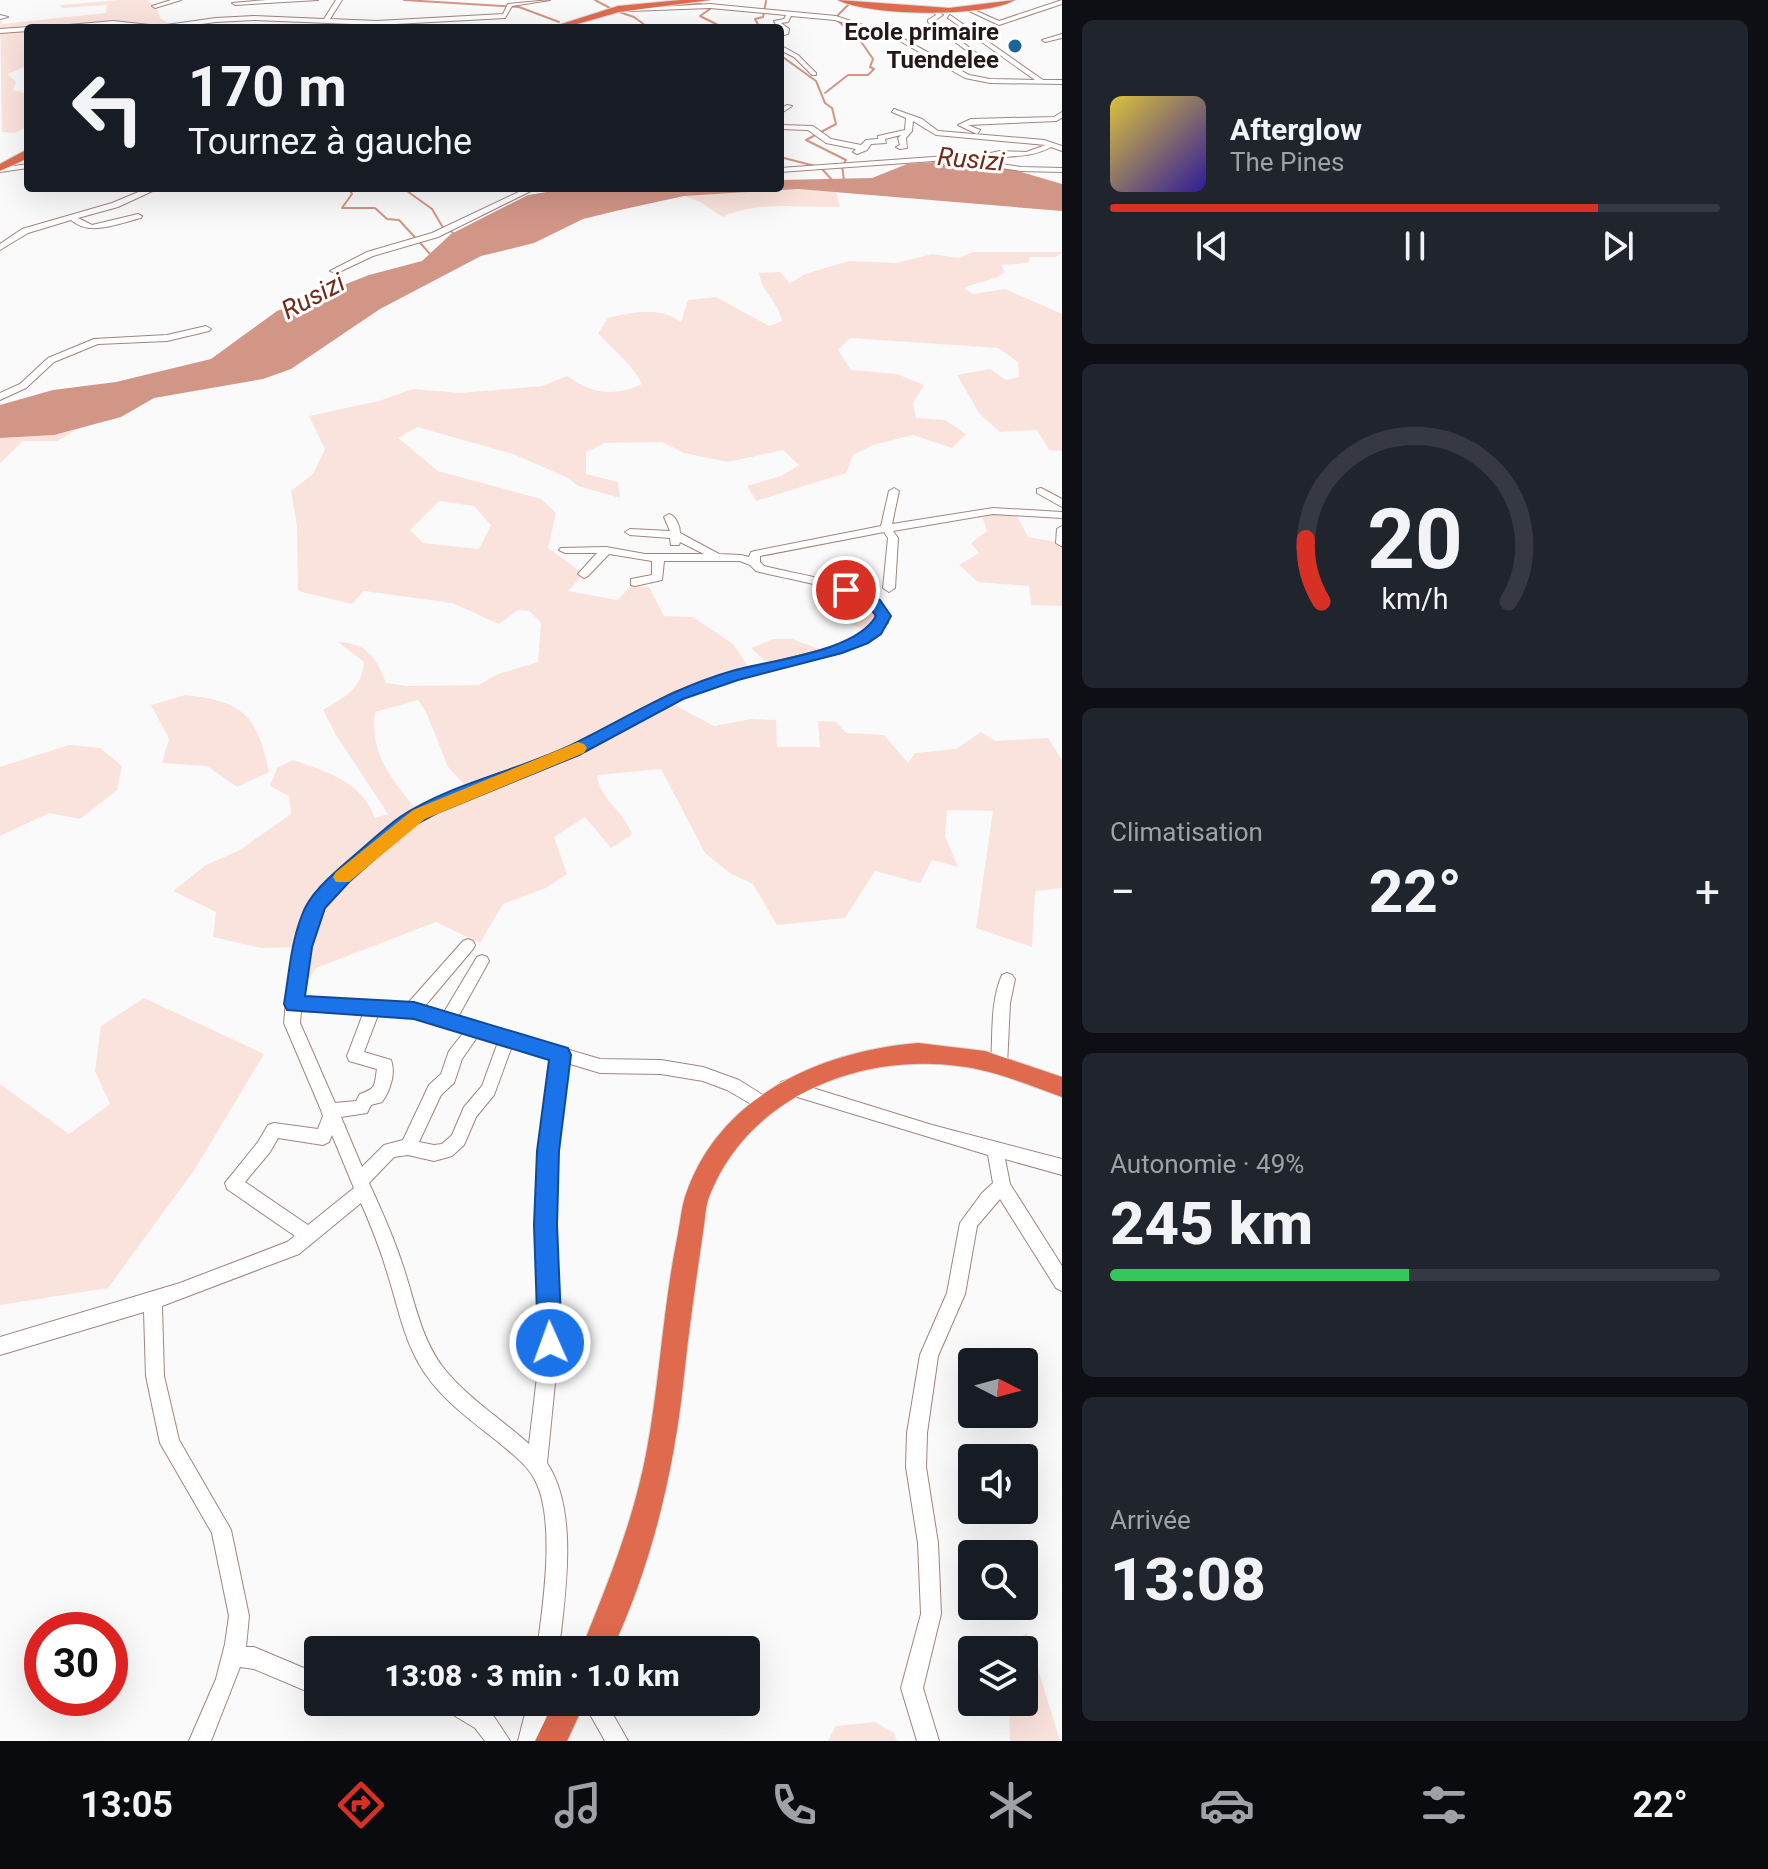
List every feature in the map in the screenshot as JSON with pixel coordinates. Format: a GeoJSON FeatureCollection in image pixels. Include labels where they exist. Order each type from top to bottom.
{"type":"FeatureCollection","features":[{"type":"Feature","properties":{"kind":"highway"},"geometry":{"type":"LineString","coordinates":[[842,0],[953,14],[993,7],[1011,0]]}},
{"type":"Feature","properties":{"kind":"highway"},"geometry":{"type":"LineString","coordinates":[[564,24],[621,4],[706,4]]}},
{"type":"Feature","properties":{"kind":"highway"},"geometry":{"type":"LineString","coordinates":[[0,169],[24,156]]}},
{"type":"Feature","properties":{"kind":"highway"},"geometry":{"type":"LineString","coordinates":[[603,1636],[629,1575],[656,1480],[665,1427],[680,1283],[698,1194],[719,1154],[763,1104],[787,1087],[830,1068],[877,1056],[947,1054],[999,1066],[1062,1087]]}},
{"type":"Feature","properties":{"kind":"highway"},"geometry":{"type":"LineString","coordinates":[[551,1741],[563,1716]]}},
{"type":"Feature","properties":{"kind":"street"},"geometry":{"type":"LineString","coordinates":[[155,6],[178,0]]}},
{"type":"Feature","properties":{"kind":"street"},"geometry":{"type":"LineString","coordinates":[[235,3],[315,0]]}},
{"type":"Feature","properties":{"kind":"street"},"geometry":{"type":"LineString","coordinates":[[326,20],[339,0]]}},
{"type":"Feature","properties":{"kind":"street"},"geometry":{"type":"LineString","coordinates":[[188,24],[216,20],[377,23],[492,19],[505,16],[509,6],[547,0]]}},
{"type":"Feature","properties":{"kind":"street"},"geometry":{"type":"LineString","coordinates":[[621,4],[706,4],[836,18],[877,30],[923,50],[967,77],[990,81],[1062,82]]}},
{"type":"Feature","properties":{"kind":"street"},"geometry":{"type":"LineString","coordinates":[[970,10],[999,23],[1059,6]]}},
{"type":"Feature","properties":{"kind":"street"},"geometry":{"type":"LineString","coordinates":[[934,11],[940,15],[930,21],[992,67]]}},
{"type":"Feature","properties":{"kind":"street"},"geometry":{"type":"LineString","coordinates":[[773,12],[778,24]]}},
{"type":"Feature","properties":{"kind":"street"},"geometry":{"type":"LineString","coordinates":[[207,13],[216,20]]}},
{"type":"Feature","properties":{"kind":"street"},"geometry":{"type":"LineString","coordinates":[[777,21],[786,21],[790,16],[785,13]]}},
{"type":"Feature","properties":{"kind":"street"},"geometry":{"type":"LineString","coordinates":[[953,14],[994,37]]}},
{"type":"Feature","properties":{"kind":"street"},"geometry":{"type":"LineString","coordinates":[[953,14],[1040,80]]}},
{"type":"Feature","properties":{"kind":"street"},"geometry":{"type":"LineString","coordinates":[[98,24],[122,24]]}},
{"type":"Feature","properties":{"kind":"street"},"geometry":{"type":"LineString","coordinates":[[0,31],[24,29]]}},
{"type":"Feature","properties":{"kind":"street"},"geometry":{"type":"LineString","coordinates":[[1045,40],[1062,36]]}},
{"type":"Feature","properties":{"kind":"street"},"geometry":{"type":"LineString","coordinates":[[993,47],[1007,45]]}},
{"type":"Feature","properties":{"kind":"street"},"geometry":{"type":"LineString","coordinates":[[784,49],[796,56],[814,74]]}},
{"type":"Feature","properties":{"kind":"street"},"geometry":{"type":"LineString","coordinates":[[784,109],[789,106]]}},
{"type":"Feature","properties":{"kind":"street"},"geometry":{"type":"LineString","coordinates":[[894,111],[936,133],[1053,145],[1062,149]]}},
{"type":"Feature","properties":{"kind":"street"},"geometry":{"type":"LineString","coordinates":[[989,137],[962,125],[971,121],[1056,119],[1062,114]]}},
{"type":"Feature","properties":{"kind":"street"},"geometry":{"type":"LineString","coordinates":[[900,147],[904,146],[902,138],[908,131],[910,117]]}},
{"type":"Feature","properties":{"kind":"street"},"geometry":{"type":"LineString","coordinates":[[784,127],[810,128],[829,141],[864,148]]}},
{"type":"Feature","properties":{"kind":"street"},"geometry":{"type":"LineString","coordinates":[[855,155],[869,142],[883,141],[881,138],[886,135],[908,131]]}},
{"type":"Feature","properties":{"kind":"street"},"geometry":{"type":"LineString","coordinates":[[936,133],[947,158]]}},
{"type":"Feature","properties":{"kind":"street"},"geometry":{"type":"LineString","coordinates":[[964,160],[992,158],[1000,153],[1027,154],[1062,140]]}},
{"type":"Feature","properties":{"kind":"street"},"geometry":{"type":"LineString","coordinates":[[816,167],[825,157]]}},
{"type":"Feature","properties":{"kind":"street"},"geometry":{"type":"LineString","coordinates":[[784,170],[947,158],[1036,170],[1062,169]]}},
{"type":"Feature","properties":{"kind":"street"},"geometry":{"type":"LineString","coordinates":[[784,163],[816,167]]}},
{"type":"Feature","properties":{"kind":"street"},"geometry":{"type":"LineString","coordinates":[[0,169],[24,166]]}},
{"type":"Feature","properties":{"kind":"street"},"geometry":{"type":"LineString","coordinates":[[1036,170],[1062,169]]}},
{"type":"Feature","properties":{"kind":"street"},"geometry":{"type":"LineString","coordinates":[[0,248],[20,233],[147,192]]}},
{"type":"Feature","properties":{"kind":"street"},"geometry":{"type":"LineString","coordinates":[[334,271],[361,257],[452,228],[525,192]]}},
{"type":"Feature","properties":{"kind":"street"},"geometry":{"type":"LineString","coordinates":[[92,227],[136,206],[136,197]]}},
{"type":"Feature","properties":{"kind":"street"},"geometry":{"type":"LineString","coordinates":[[72,216],[76,222],[92,227],[138,216]]}},
{"type":"Feature","properties":{"kind":"street"},"geometry":{"type":"LineString","coordinates":[[0,397],[23,386],[51,360],[97,341],[167,338],[206,329]]}},
{"type":"Feature","properties":{"kind":"street"},"geometry":{"type":"LineString","coordinates":[[889,588],[893,538],[886,528],[894,491]]}},
{"type":"Feature","properties":{"kind":"street"},"geometry":{"type":"LineString","coordinates":[[1041,491],[1062,504]]}},
{"type":"Feature","properties":{"kind":"street"},"geometry":{"type":"LineString","coordinates":[[754,563],[755,554],[993,511],[1062,515]]}},
{"type":"Feature","properties":{"kind":"street"},"geometry":{"type":"LineString","coordinates":[[669,517],[675,535],[676,556]]}},
{"type":"Feature","properties":{"kind":"street"},"geometry":{"type":"LineString","coordinates":[[1061,543],[1062,529]]}},
{"type":"Feature","properties":{"kind":"street"},"geometry":{"type":"LineString","coordinates":[[630,532],[675,535],[718,557]]}},
{"type":"Feature","properties":{"kind":"street"},"geometry":{"type":"LineString","coordinates":[[645,557],[646,535]]}},
{"type":"Feature","properties":{"kind":"street"},"geometry":{"type":"LineString","coordinates":[[537,1463],[467,1407],[439,1377],[425,1356],[388,1248],[297,1040],[292,1023],[302,947],[318,902],[405,823],[430,808],[573,751],[678,695],[734,676],[837,650],[862,639],[882,623],[881,611],[859,594],[760,569],[741,558],[645,557],[606,550],[565,550]]}},
{"type":"Feature","properties":{"kind":"street"},"geometry":{"type":"LineString","coordinates":[[584,574],[606,550]]}},
{"type":"Feature","properties":{"kind":"street"},"geometry":{"type":"LineString","coordinates":[[635,582],[658,577],[658,556]]}},
{"type":"Feature","properties":{"kind":"street"},"geometry":{"type":"LineString","coordinates":[[412,1010],[468,945]]}},
{"type":"Feature","properties":{"kind":"street"},"geometry":{"type":"LineString","coordinates":[[448,1019],[482,961]]}},
{"type":"Feature","properties":{"kind":"street"},"geometry":{"type":"LineString","coordinates":[[999,1066],[1002,1003],[1007,979]]}},
{"type":"Feature","properties":{"kind":"street"},"geometry":{"type":"LineString","coordinates":[[294,1004],[412,1010],[600,1066],[661,1067],[703,1074],[733,1085],[763,1104]]}},
{"type":"Feature","properties":{"kind":"street"},"geometry":{"type":"LineString","coordinates":[[330,1114],[361,1108],[366,1099],[376,1097],[382,1089],[385,1065],[355,1056],[373,1007]]}},
{"type":"Feature","properties":{"kind":"street"},"geometry":{"type":"LineString","coordinates":[[408,1147],[435,1090],[448,1078],[455,1056],[474,1030]]}},
{"type":"Feature","properties":{"kind":"street"},"geometry":{"type":"LineString","coordinates":[[0,1346],[153,1301],[293,1248],[310,1236],[361,1186],[390,1150],[408,1147],[434,1153],[446,1151],[458,1140],[470,1112],[488,1090],[507,1040]]}},
{"type":"Feature","properties":{"kind":"street"},"geometry":{"type":"LineString","coordinates":[[549,1636],[557,1528],[552,1502],[537,1463],[550,1343],[546,1225],[548,1151],[560,1055]]}},
{"type":"Feature","properties":{"kind":"street"},"geometry":{"type":"LineString","coordinates":[[787,1087],[1062,1167]]}},
{"type":"Feature","properties":{"kind":"street"},"geometry":{"type":"LineString","coordinates":[[310,1236],[233,1183],[264,1147],[274,1130],[323,1137],[330,1114]]}},
{"type":"Feature","properties":{"kind":"street"},"geometry":{"type":"LineString","coordinates":[[995,1150],[1002,1186],[1062,1282]]}},
{"type":"Feature","properties":{"kind":"street"},"geometry":{"type":"LineString","coordinates":[[928,1741],[912,1688],[931,1614],[928,1543],[916,1467],[917,1433],[929,1355],[961,1279],[969,1223],[1002,1186]]}},
{"type":"Feature","properties":{"kind":"street"},"geometry":{"type":"LineString","coordinates":[[153,1301],[155,1376],[170,1443],[221,1530],[239,1616],[233,1656],[200,1741]]}},
{"type":"Feature","properties":{"kind":"street"},"geometry":{"type":"LineString","coordinates":[[233,1656],[254,1658],[304,1679]]}},
{"type":"Feature","properties":{"kind":"street"},"geometry":{"type":"LineString","coordinates":[[476,1716],[499,1741]]}},
{"type":"Feature","properties":{"kind":"street"},"geometry":{"type":"LineString","coordinates":[[529,1741],[535,1716]]}},
{"type":"Feature","properties":{"kind":"street"},"geometry":{"type":"LineString","coordinates":[[602,1716],[617,1741]]}},
{"type":"Feature","properties":{"kind":"shaded area"},"geometry":{"type":"Polygon","coordinates":[[[148,0],[168,24],[24,24],[24,67],[8,74],[16,82],[13,90],[24,93],[24,128],[15,133],[2,132],[0,17],[2,24],[106,13],[107,5],[62,8],[61,5],[148,0]]]}},
{"type":"Feature","properties":{"kind":"shaded area"},"geometry":{"type":"Polygon","coordinates":[[[949,161],[1014,170],[1062,184],[1062,211],[784,190],[784,180],[872,178],[907,164],[949,161]]]}},
{"type":"Feature","properties":{"kind":"shaded area"},"geometry":{"type":"Polygon","coordinates":[[[547,192],[749,192],[684,196],[583,219],[534,243],[481,256],[380,309],[291,369],[263,379],[154,398],[121,417],[54,435],[0,438],[0,405],[53,390],[116,382],[211,359],[277,311],[369,275],[422,261],[451,234],[528,195],[547,192]]]}},
{"type":"Feature","properties":{"kind":"shaded area"},"geometry":{"type":"Polygon","coordinates":[[[784,192],[836,192],[840,207],[751,208],[723,217],[684,196],[784,192]]]}},
{"type":"Feature","properties":{"kind":"shaded area"},"geometry":{"type":"Polygon","coordinates":[[[973,252],[1062,252],[1056,257],[1030,257],[1028,263],[1001,265],[1005,272],[1001,275],[964,288],[973,294],[1005,289],[1062,314],[1062,451],[1049,450],[1037,430],[1000,432],[979,413],[957,375],[990,369],[1006,380],[1019,377],[1018,362],[998,348],[850,338],[838,350],[851,370],[897,374],[924,385],[913,403],[916,418],[945,420],[966,434],[952,448],[913,435],[873,445],[853,455],[846,473],[756,501],[747,486],[781,476],[799,465],[783,450],[728,462],[684,453],[662,442],[605,443],[586,452],[586,474],[618,482],[620,498],[578,486],[568,478],[513,454],[417,427],[398,438],[438,471],[541,499],[556,513],[548,548],[584,574],[568,591],[617,600],[631,586],[649,587],[664,616],[693,617],[733,644],[752,672],[667,701],[714,726],[752,719],[776,720],[777,747],[820,747],[818,721],[836,722],[846,733],[884,735],[908,763],[915,753],[956,749],[981,732],[995,741],[1048,738],[1062,760],[1062,888],[1035,891],[1032,947],[976,928],[993,811],[947,810],[945,836],[958,867],[932,860],[920,883],[875,871],[845,918],[777,925],[753,884],[731,874],[705,853],[661,769],[597,775],[603,792],[632,835],[611,848],[585,817],[554,837],[567,874],[546,888],[503,904],[480,943],[436,922],[316,968],[294,1004],[302,947],[261,948],[213,937],[216,912],[173,891],[206,865],[240,850],[291,814],[289,796],[270,786],[277,768],[293,760],[330,774],[352,787],[369,805],[375,818],[388,814],[323,710],[351,691],[363,671],[364,662],[338,642],[356,645],[369,653],[386,683],[407,686],[479,685],[498,674],[538,662],[541,622],[529,611],[518,610],[499,624],[452,603],[364,591],[352,604],[298,591],[297,526],[291,491],[313,474],[325,449],[309,416],[379,401],[413,389],[461,393],[542,386],[567,376],[595,390],[622,391],[642,384],[628,363],[598,333],[608,318],[636,312],[655,312],[681,322],[688,300],[716,297],[769,326],[782,321],[759,273],[780,272],[790,283],[805,274],[849,261],[896,263],[933,254],[958,258],[973,252]],[[439,501],[410,530],[423,543],[479,549],[491,525],[474,506],[439,501]],[[418,700],[375,712],[375,740],[383,763],[413,806],[472,793],[448,767],[418,700]]]}},
{"type":"Feature","properties":{"kind":"shaded area"},"geometry":{"type":"Polygon","coordinates":[[[80,428],[57,441],[23,441],[0,463],[0,438],[54,435],[80,428]]]}},
{"type":"Feature","properties":{"kind":"shaded area"},"geometry":{"type":"Polygon","coordinates":[[[1015,512],[1028,537],[1062,543],[1062,606],[1031,605],[1029,586],[978,582],[959,565],[979,553],[971,543],[987,531],[982,516],[1015,512]]]}},
{"type":"Feature","properties":{"kind":"shaded area"},"geometry":{"type":"Polygon","coordinates":[[[873,601],[890,614],[875,634],[842,621],[841,602],[873,601]]]}},
{"type":"Feature","properties":{"kind":"shaded area"},"geometry":{"type":"Polygon","coordinates":[[[773,639],[792,639],[830,653],[770,666],[751,648],[773,639]]]}},
{"type":"Feature","properties":{"kind":"shaded area"},"geometry":{"type":"Polygon","coordinates":[[[185,695],[220,701],[244,714],[259,736],[269,772],[237,787],[207,766],[162,763],[169,739],[151,705],[185,695]]]}},
{"type":"Feature","properties":{"kind":"shaded area"},"geometry":{"type":"Polygon","coordinates":[[[69,745],[100,748],[122,766],[117,790],[80,819],[49,813],[0,836],[0,767],[69,745]]]}},
{"type":"Feature","properties":{"kind":"shaded area"},"geometry":{"type":"Polygon","coordinates":[[[144,998],[264,1054],[195,1169],[108,1288],[0,1305],[0,1084],[69,1134],[110,1104],[95,1071],[101,1026],[144,998]]]}},
{"type":"Feature","properties":{"kind":"shaded area"},"geometry":{"type":"Polygon","coordinates":[[[1038,1669],[1060,1741],[1010,1741],[1009,1716],[1038,1716],[1038,1669]]]}},
{"type":"Feature","properties":{"kind":"shaded area"},"geometry":{"type":"Polygon","coordinates":[[[875,1722],[894,1733],[897,1741],[828,1741],[836,1726],[875,1722]]]}},
{"type":"Feature","properties":{"kind":"waterway"},"geometry":{"type":"LineString","coordinates":[[404,0],[519,7],[559,22]]}},
{"type":"Feature","properties":{"kind":"waterway"},"geometry":{"type":"LineString","coordinates":[[595,0],[610,8]]}},
{"type":"Feature","properties":{"kind":"waterway"},"geometry":{"type":"LineString","coordinates":[[758,24],[755,19],[763,17],[766,1]]}},
{"type":"Feature","properties":{"kind":"waterway"},"geometry":{"type":"LineString","coordinates":[[837,16],[850,3]]}},
{"type":"Feature","properties":{"kind":"waterway"},"geometry":{"type":"LineString","coordinates":[[661,6],[700,4],[710,9],[700,16],[716,24]]}},
{"type":"Feature","properties":{"kind":"waterway"},"geometry":{"type":"LineString","coordinates":[[616,11],[644,24]]}},
{"type":"Feature","properties":{"kind":"waterway"},"geometry":{"type":"LineString","coordinates":[[825,93],[848,75],[868,75],[874,69],[870,67],[873,59],[862,43],[836,19]]}},
{"type":"Feature","properties":{"kind":"waterway"},"geometry":{"type":"LineString","coordinates":[[784,58],[816,81],[825,103],[832,108],[836,124],[806,140],[846,160],[842,166],[844,180]]}},
{"type":"Feature","properties":{"kind":"waterway"},"geometry":{"type":"LineString","coordinates":[[784,158],[815,166]]}},
{"type":"Feature","properties":{"kind":"waterway"},"geometry":{"type":"LineString","coordinates":[[822,169],[833,181]]}},
{"type":"Feature","properties":{"kind":"waterway"},"geometry":{"type":"LineString","coordinates":[[351,192],[342,208],[375,208],[387,219],[399,220],[432,256]]}},
{"type":"Feature","properties":{"kind":"waterway"},"geometry":{"type":"LineString","coordinates":[[409,192],[432,209],[442,226],[455,234]]}},
{"type":"Feature","properties":{"kind":"slow traffic"},"geometry":{"type":"LineString","coordinates":[[342,877],[419,814],[578,748]]}},
{"type":"Feature","properties":{"kind":"place","name":"Ecole primaire Tuendelee"},"geometry":{"type":"Point","coordinates":[1015,46]}},
{"type":"Feature","properties":{"kind":"route"},"geometry":{"type":"LineString","coordinates":[[550,1343],[546,1225],[548,1151],[560,1055],[414,1010],[294,1004],[302,947],[312,914],[318,902],[344,876],[405,823],[430,808],[573,751],[678,695],[734,676],[837,650],[862,639],[882,623],[883,616],[874,604],[846,590]]}},
{"type":"Feature","properties":{"kind":"water label","name":"Rusizi"},"geometry":{"type":"Point","coordinates":[971,159]}},
{"type":"Feature","properties":{"kind":"water label","name":"Rusizi"},"geometry":{"type":"Point","coordinates":[313,296]}}]}
